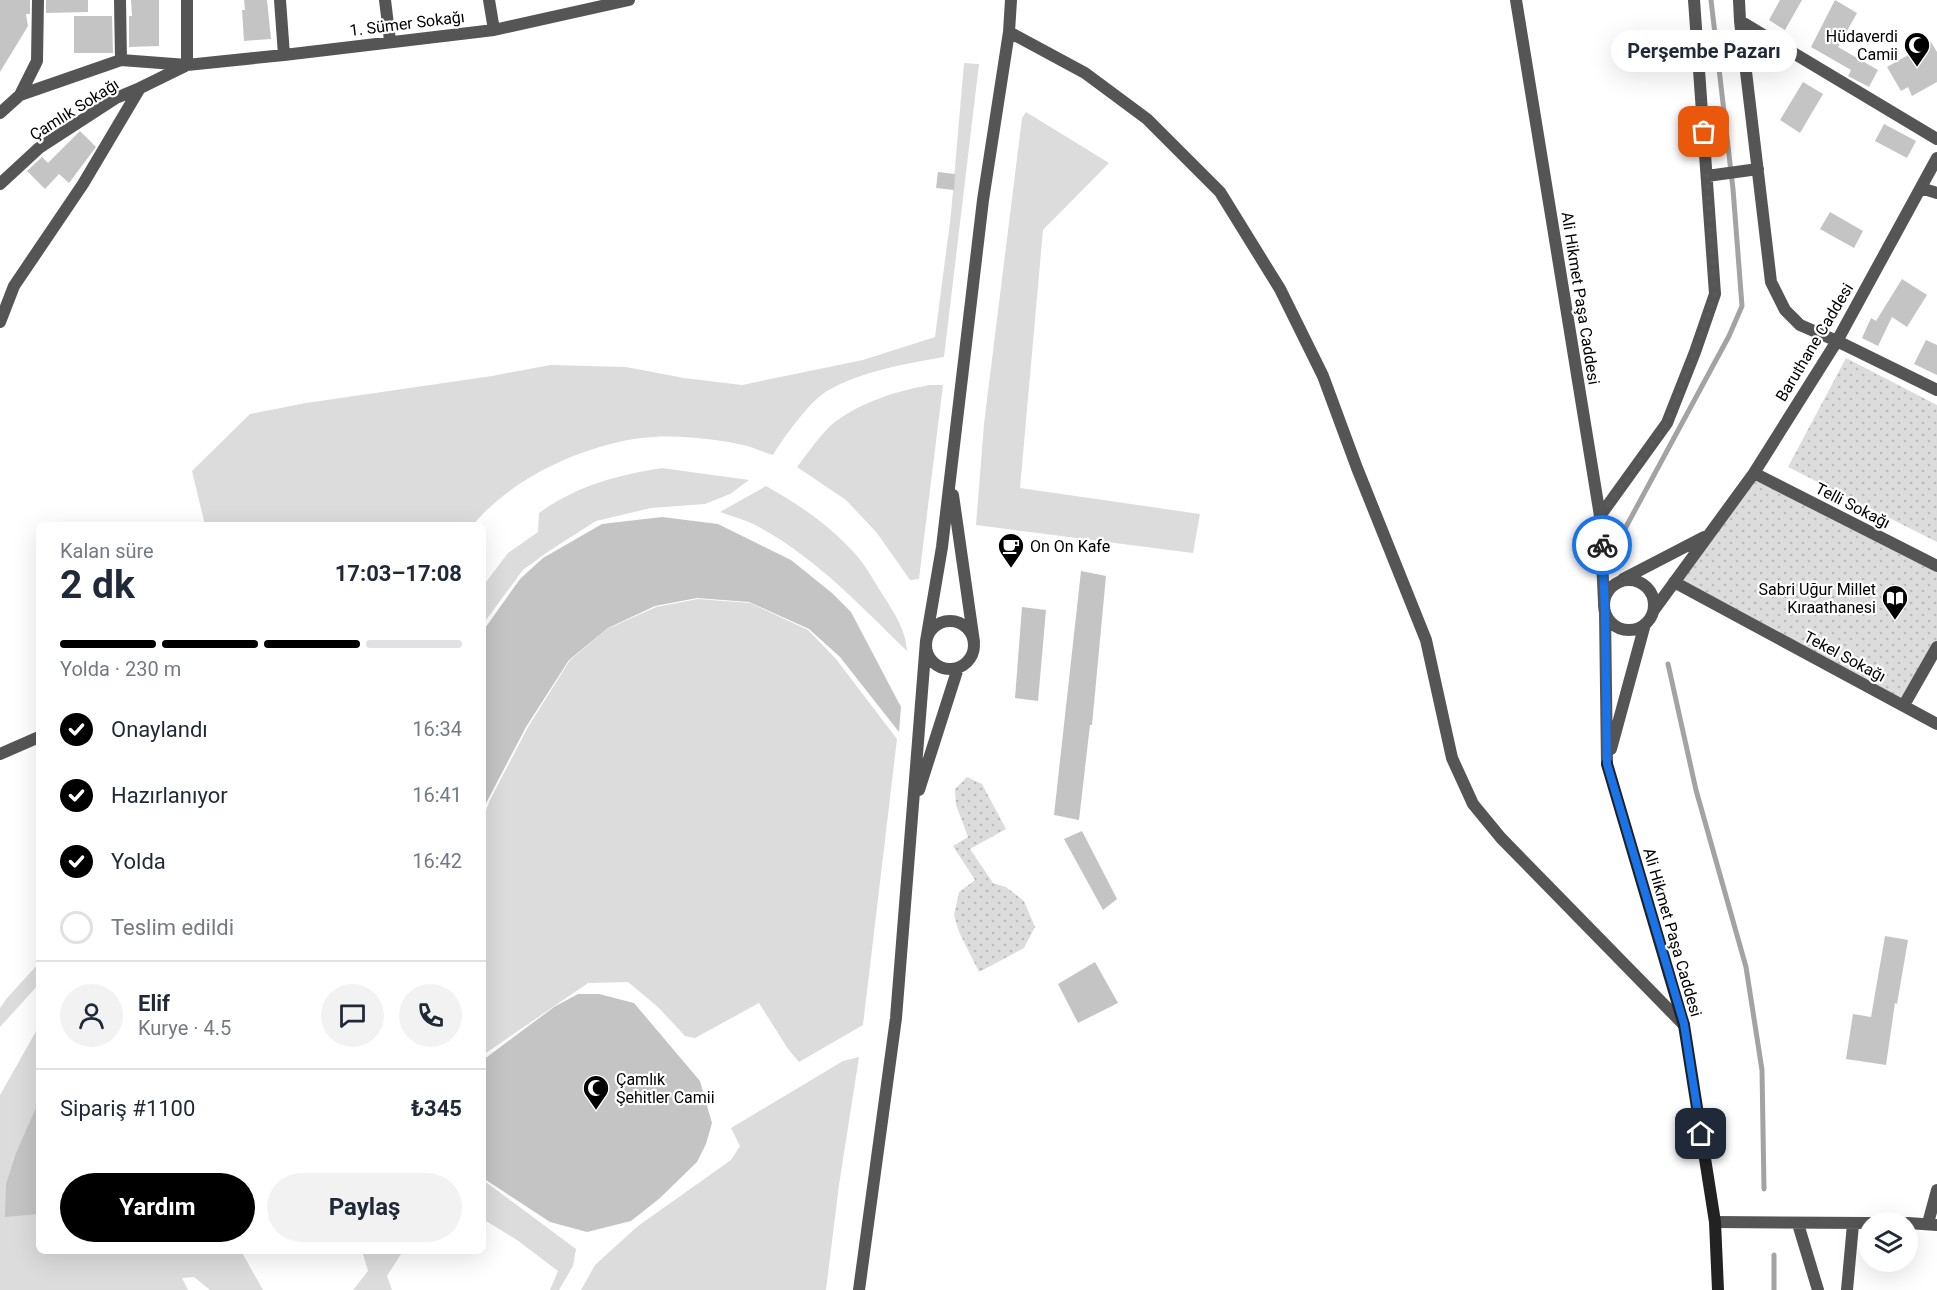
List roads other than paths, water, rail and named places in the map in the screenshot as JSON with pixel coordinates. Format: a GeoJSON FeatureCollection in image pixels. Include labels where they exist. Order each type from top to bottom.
{"type":"FeatureCollection","features":[{"type":"Feature","properties":{"kind":"main road","name":"Ali Hikmet Paşa Caddesi"},"geometry":{"type":"LineString","coordinates":[[1607,764],[1684,1024],[1715,1222],[1718,1290]]}},
{"type":"Feature","properties":{"kind":"street"},"geometry":{"type":"LineString","coordinates":[[0,113],[20,95],[37,61],[38,0]]}},
{"type":"Feature","properties":{"kind":"street"},"geometry":{"type":"LineString","coordinates":[[120,0],[121,60]]}},
{"type":"Feature","properties":{"kind":"street"},"geometry":{"type":"LineString","coordinates":[[20,95],[121,60],[187,65],[187,0]]}},
{"type":"Feature","properties":{"kind":"street"},"geometry":{"type":"LineString","coordinates":[[280,0],[284,55]]}},
{"type":"Feature","properties":{"kind":"street"},"geometry":{"type":"LineString","coordinates":[[385,0],[390,41]]}},
{"type":"Feature","properties":{"kind":"street"},"geometry":{"type":"LineString","coordinates":[[489,0],[494,30]]}},
{"type":"Feature","properties":{"kind":"street","name":"1. Sümer Sokağı"},"geometry":{"type":"LineString","coordinates":[[187,65],[494,30],[600,4],[629,0]]}},
{"type":"Feature","properties":{"kind":"street"},"geometry":{"type":"LineString","coordinates":[[859,1290],[896,1018],[926,641],[942,548],[983,200],[1009,32],[1011,0]]}},
{"type":"Feature","properties":{"kind":"street","name":"Ali Hikmet Paşa Caddesi"},"geometry":{"type":"LineString","coordinates":[[1516,0],[1600,516],[1605,607],[1607,764]]}},
{"type":"Feature","properties":{"kind":"street"},"geometry":{"type":"LineString","coordinates":[[1600,516],[1667,423],[1715,294],[1694,0]]}},
{"type":"Feature","properties":{"kind":"street"},"geometry":{"type":"LineString","coordinates":[[1739,0],[1771,282],[1785,310],[1800,325],[1837,340],[1937,390]]}},
{"type":"Feature","properties":{"kind":"street"},"geometry":{"type":"LineString","coordinates":[[1740,21],[1937,139]]}},
{"type":"Feature","properties":{"kind":"street"},"geometry":{"type":"LineString","coordinates":[[1009,32],[1085,73],[1147,119],[1220,192],[1280,289],[1323,376],[1426,640],[1452,758],[1473,804],[1501,838],[1684,1024]]}},
{"type":"Feature","properties":{"kind":"street","name":"Çamlık Sokağı"},"geometry":{"type":"LineString","coordinates":[[0,184],[39,148],[116,98],[187,65]]}},
{"type":"Feature","properties":{"kind":"street"},"geometry":{"type":"LineString","coordinates":[[0,322],[14,286],[83,184],[140,88]]}},
{"type":"Feature","properties":{"kind":"street","name":"Baruthane Caddesi"},"geometry":{"type":"LineString","coordinates":[[1654,610],[1754,473],[1837,340],[1937,158]]}},
{"type":"Feature","properties":{"kind":"street"},"geometry":{"type":"LineString","coordinates":[[1707,176],[1758,169]]}},
{"type":"Feature","properties":{"kind":"street"},"geometry":{"type":"LineString","coordinates":[[1921,188],[1937,193]]}},
{"type":"Feature","properties":{"kind":"street","name":"Telli Sokağı"},"geometry":{"type":"LineString","coordinates":[[1754,473],[1937,566]]}},
{"type":"Feature","properties":{"kind":"street"},"geometry":{"type":"LineString","coordinates":[[913,808],[958,668],[970,658],[974,642],[951,476]]}},
{"type":"Feature","properties":{"kind":"street"},"geometry":{"type":"LineString","coordinates":[[1645,624],[1630,630],[1622,629],[1608,619],[1605,607],[1606,595],[1617,583],[1707,535]]}},
{"type":"Feature","properties":{"kind":"street"},"geometry":{"type":"LineString","coordinates":[[1607,764],[1645,624],[1654,610],[1654,601],[1647,586],[1632,579],[1617,583]]}},
{"type":"Feature","properties":{"kind":"street","name":"Tekel Sokağı"},"geometry":{"type":"LineString","coordinates":[[1674,582],[1937,724]]}},
{"type":"Feature","properties":{"kind":"street"},"geometry":{"type":"LineString","coordinates":[[958,668],[941,668],[929,657],[926,641],[933,627],[946,621],[961,623],[968,628],[974,642]]}},
{"type":"Feature","properties":{"kind":"street"},"geometry":{"type":"LineString","coordinates":[[1904,705],[1937,647]]}},
{"type":"Feature","properties":{"kind":"street"},"geometry":{"type":"LineString","coordinates":[[0,754],[36,738]]}},
{"type":"Feature","properties":{"kind":"street"},"geometry":{"type":"LineString","coordinates":[[1932,1224],[1937,1190]]}},
{"type":"Feature","properties":{"kind":"street"},"geometry":{"type":"LineString","coordinates":[[1715,1222],[1858,1224]]}},
{"type":"Feature","properties":{"kind":"street"},"geometry":{"type":"LineString","coordinates":[[1798,1224],[1818,1290]]}},
{"type":"Feature","properties":{"kind":"street"},"geometry":{"type":"LineString","coordinates":[[1847,1290],[1853,1224]]}},
{"type":"Feature","properties":{"kind":"waterway"},"geometry":{"type":"LineString","coordinates":[[1620,538],[1729,336],[1742,306],[1733,189],[1711,0]]}},
{"type":"Feature","properties":{"kind":"waterway"},"geometry":{"type":"LineString","coordinates":[[1668,664],[1696,790],[1746,967],[1762,1070],[1764,1189]]}},
{"type":"Feature","properties":{"kind":"waterway"},"geometry":{"type":"LineString","coordinates":[[1774,1255],[1774,1290]]}},
{"type":"Feature","properties":{"kind":"place","name":"Hüdaverdi Camii"},"geometry":{"type":"Point","coordinates":[1917,68]}},
{"type":"Feature","properties":{"kind":"place","name":"Perşembe Pazarı"},"geometry":{"type":"Point","coordinates":[1704,132]}},
{"type":"Feature","properties":{"kind":"place","name":"On On Kafe"},"geometry":{"type":"Point","coordinates":[1011,569]}},
{"type":"Feature","properties":{"kind":"place","name":"Sabri Uğur Millet Kıraathanesi"},"geometry":{"type":"Point","coordinates":[1895,621]}},
{"type":"Feature","properties":{"kind":"place","name":"Çamlık Şehitler Camii"},"geometry":{"type":"Point","coordinates":[596,1111]}}]}
